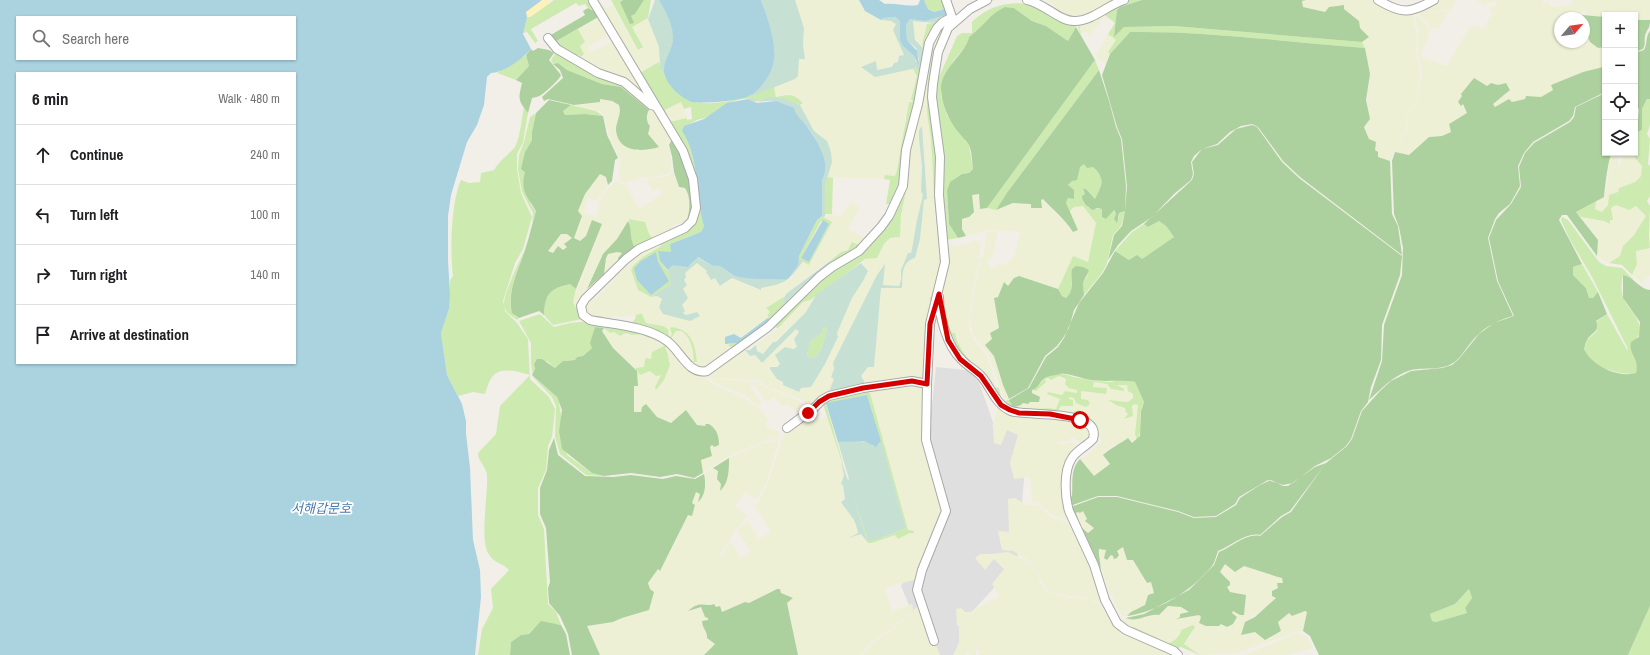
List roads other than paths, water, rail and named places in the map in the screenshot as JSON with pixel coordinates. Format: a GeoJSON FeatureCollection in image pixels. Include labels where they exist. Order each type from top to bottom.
{"type":"FeatureCollection","features":[{"type":"Feature","properties":{"kind":"street"},"geometry":{"type":"LineString","coordinates":[[934,641],[917,590],[922,570],[946,511],[926,440],[930,324],[939,294],[945,262],[939,195],[940,157],[932,97],[941,42],[953,19],[946,0]]}},
{"type":"Feature","properties":{"kind":"street"},"geometry":{"type":"LineString","coordinates":[[593,1],[676,138],[689,166],[695,192],[695,215],[685,228],[650,243],[626,259],[585,299],[581,306],[583,314],[590,320],[646,331],[658,335],[669,342],[692,368],[698,372],[703,372],[715,366],[768,327],[819,277],[832,267],[859,251],[881,227],[889,216],[903,186],[906,150],[918,104],[929,43],[937,28],[943,22],[953,19],[987,0]]}},
{"type":"Feature","properties":{"kind":"street"},"geometry":{"type":"LineString","coordinates":[[1027,0],[1037,2],[1065,18],[1075,21],[1087,18],[1124,0]]}},
{"type":"Feature","properties":{"kind":"street"},"geometry":{"type":"LineString","coordinates":[[1378,0],[1397,10],[1408,12],[1434,0]]}},
{"type":"Feature","properties":{"kind":"street"},"geometry":{"type":"LineString","coordinates":[[548,38],[553,47],[598,72],[624,82],[651,105],[656,106]]}},
{"type":"Feature","properties":{"kind":"street"},"geometry":{"type":"LineString","coordinates":[[939,294],[948,340],[960,359],[981,376],[1001,405],[1019,413],[1038,413],[1069,417],[1086,422],[1093,427],[1093,439],[1077,452],[1068,466],[1066,480],[1066,502],[1069,511],[1094,565],[1105,600],[1117,623],[1126,630],[1167,647],[1178,655]]}},
{"type":"Feature","properties":{"kind":"street"},"geometry":{"type":"LineString","coordinates":[[787,428],[829,396],[863,388],[912,381],[927,384]]}},
{"type":"Feature","properties":{"kind":"water","name":"서해갑문호"},"geometry":{"type":"Polygon","coordinates":[[[0,0],[542,0],[526,12],[527,17],[523,34],[531,49],[512,65],[501,71],[491,73],[487,77],[484,105],[477,125],[467,142],[451,195],[448,216],[450,295],[449,309],[441,333],[447,375],[462,404],[466,421],[470,468],[473,540],[480,570],[481,597],[475,655],[0,655],[0,0]]]}},
{"type":"Feature","properties":{"kind":"water"},"geometry":{"type":"Polygon","coordinates":[[[659,0],[761,0],[772,34],[774,52],[772,68],[763,84],[749,96],[730,101],[704,103],[692,102],[680,95],[670,85],[664,72],[664,66],[672,44],[673,32],[670,22],[659,0]]]}},
{"type":"Feature","properties":{"kind":"water"},"geometry":{"type":"Polygon","coordinates":[[[859,0],[879,0],[885,4],[909,6],[918,5],[920,0],[924,0],[928,9],[934,12],[945,9],[947,15],[925,21],[910,19],[906,25],[907,40],[917,51],[919,66],[914,56],[902,45],[900,40],[900,21],[895,17],[883,18],[881,20],[865,11],[859,0]]]}},
{"type":"Feature","properties":{"kind":"water"},"geometry":{"type":"Polygon","coordinates":[[[748,99],[757,103],[776,101],[794,108],[796,114],[806,125],[816,140],[825,160],[825,173],[822,180],[822,216],[817,220],[799,256],[798,265],[788,279],[739,277],[732,275],[720,266],[713,266],[698,257],[688,267],[673,265],[668,270],[660,261],[658,251],[671,252],[670,244],[701,232],[704,226],[692,153],[682,131],[684,126],[704,119],[727,103],[748,99]]]}},
{"type":"Feature","properties":{"kind":"water"},"geometry":{"type":"Polygon","coordinates":[[[823,220],[829,224],[809,262],[801,258],[823,220]]]}},
{"type":"Feature","properties":{"kind":"water"},"geometry":{"type":"Polygon","coordinates":[[[656,252],[658,262],[669,281],[651,295],[637,280],[634,268],[641,261],[656,252]]]}},
{"type":"Feature","properties":{"kind":"water"},"geometry":{"type":"Polygon","coordinates":[[[769,317],[768,321],[742,341],[725,344],[725,337],[734,334],[741,338],[769,317]]]}},
{"type":"Feature","properties":{"kind":"water"},"geometry":{"type":"Polygon","coordinates":[[[867,395],[881,441],[876,447],[864,441],[838,442],[826,403],[867,395]]]}}]}
